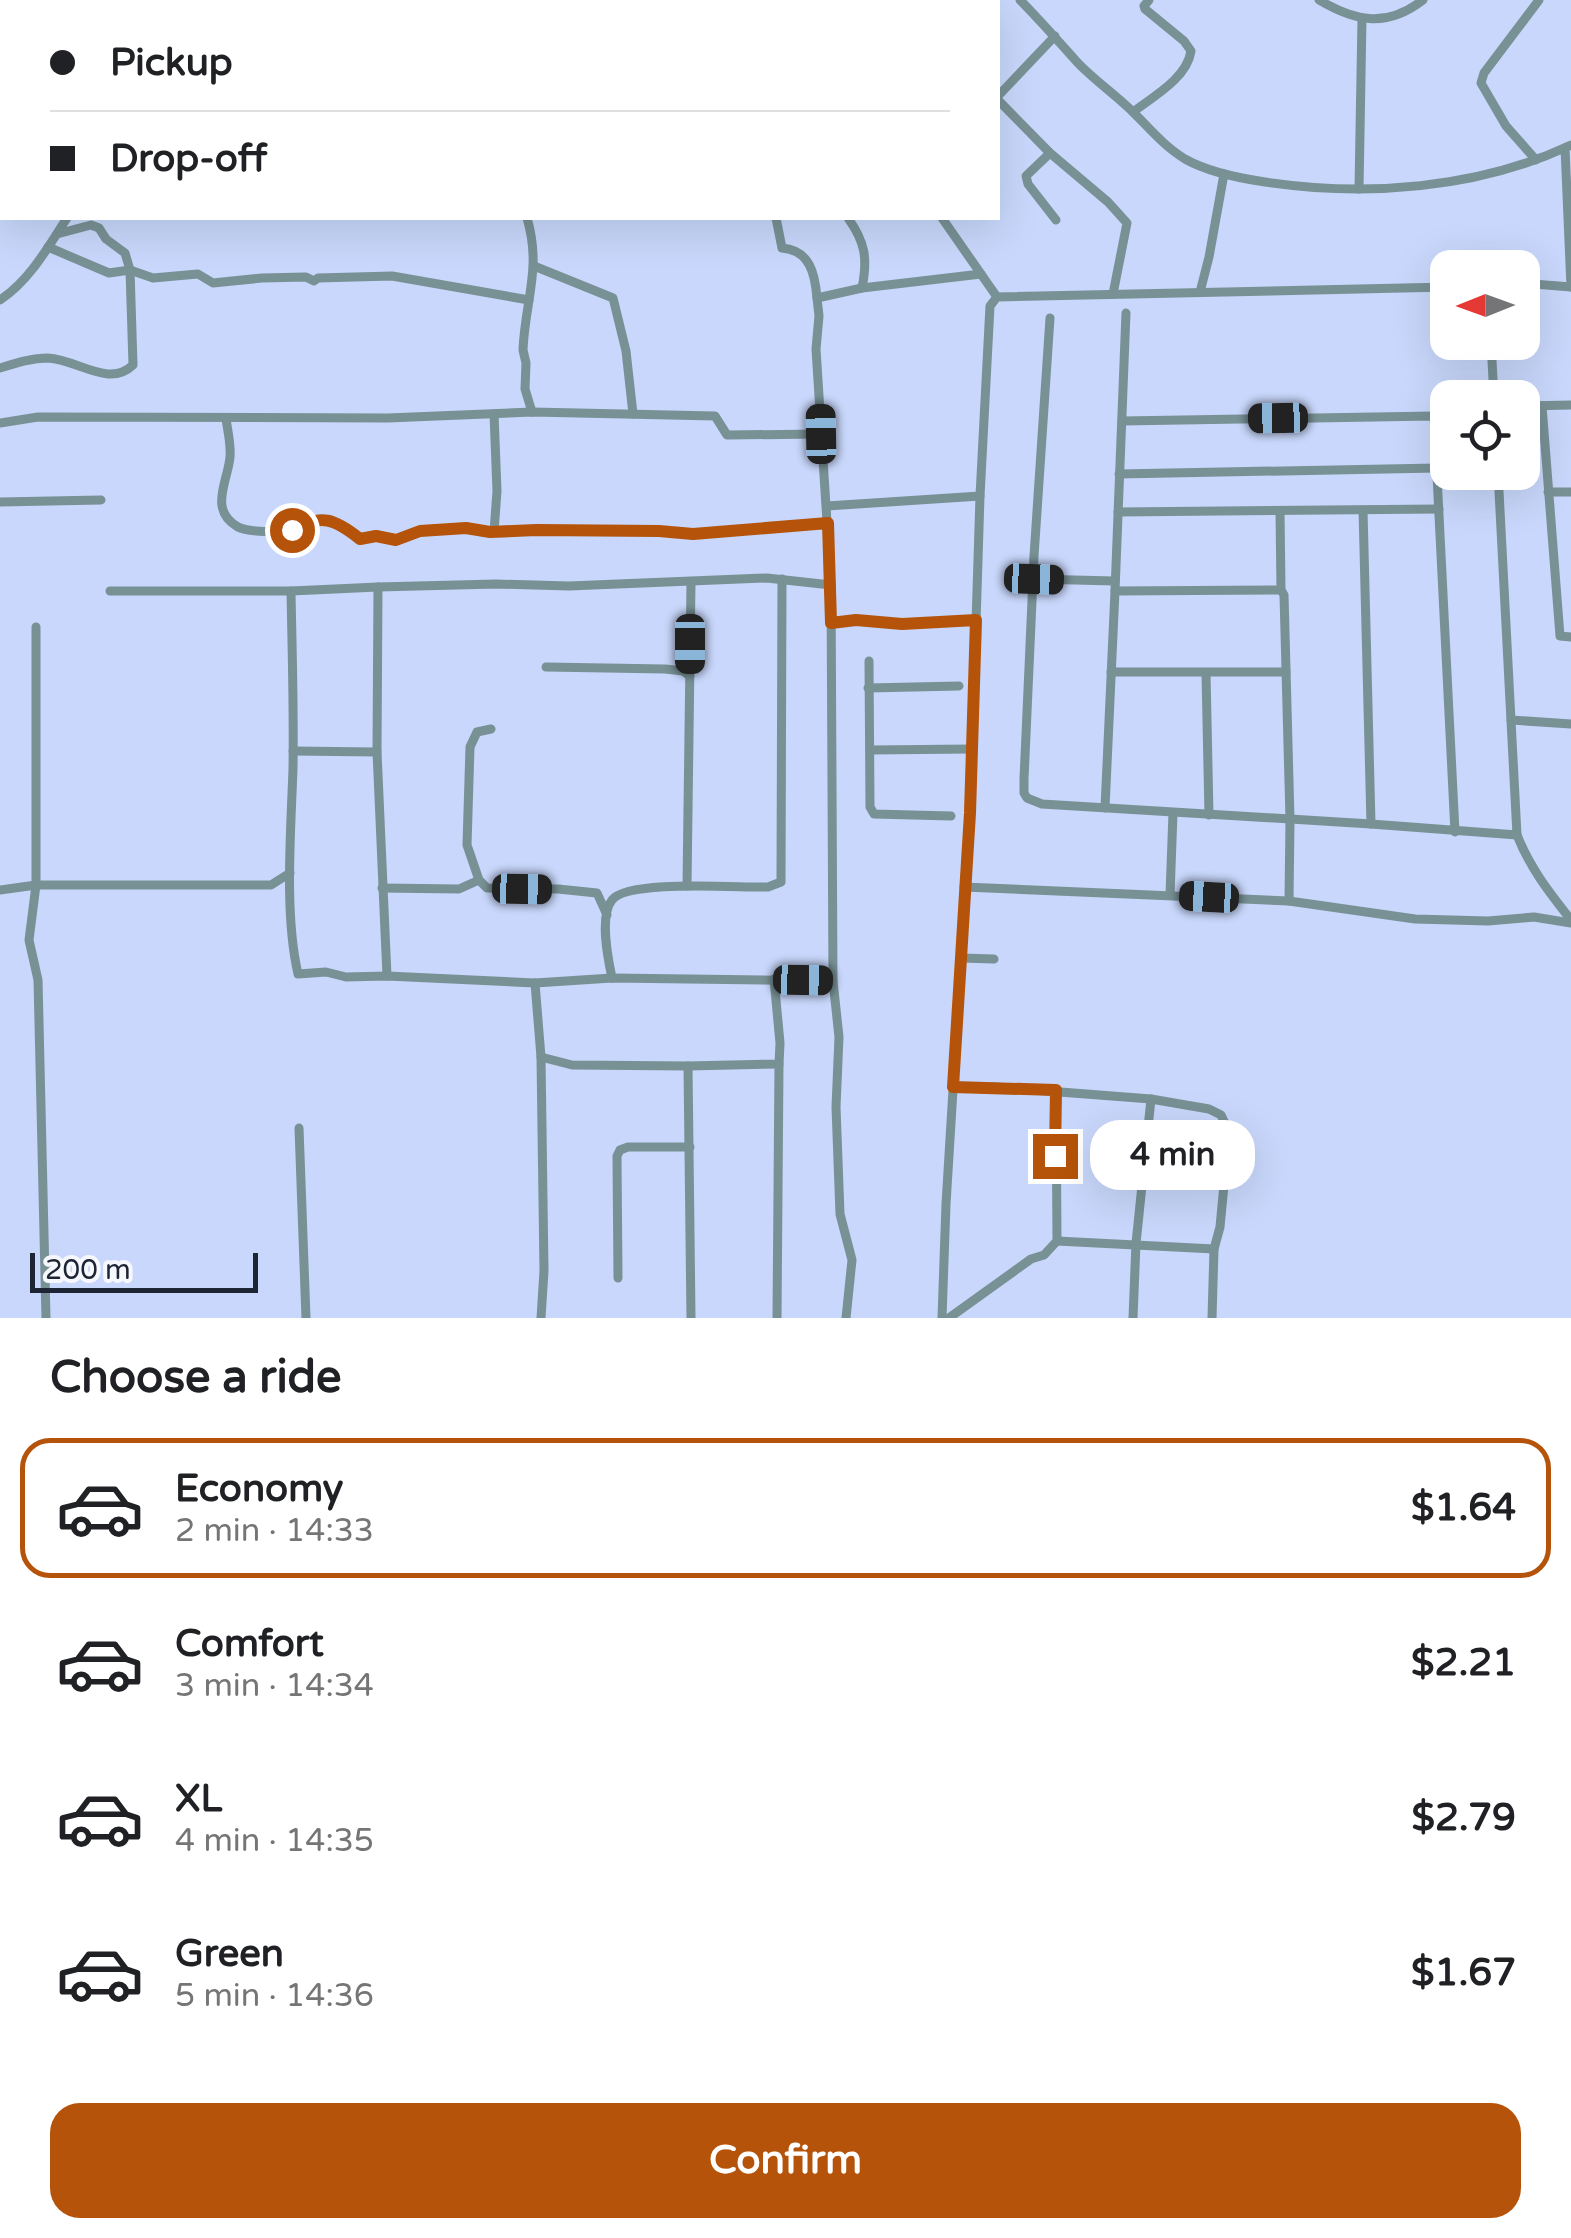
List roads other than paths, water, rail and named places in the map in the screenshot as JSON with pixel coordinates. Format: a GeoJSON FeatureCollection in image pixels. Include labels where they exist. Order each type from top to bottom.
{"type":"FeatureCollection","features":[{"type":"Feature","properties":{"kind":"street"},"geometry":{"type":"LineString","coordinates":[[1020,0],[1079,64],[1173,151],[1224,174],[1294,186],[1359,189],[1472,178],[1536,160],[1568,146],[1571,287],[1540,284]]}},
{"type":"Feature","properties":{"kind":"street"},"geometry":{"type":"LineString","coordinates":[[1133,112],[1190,63],[1191,51],[1184,41],[1146,10],[1144,6],[1149,0]]}},
{"type":"Feature","properties":{"kind":"street"},"geometry":{"type":"LineString","coordinates":[[1320,0],[1342,14],[1376,19],[1398,16],[1423,0]]}},
{"type":"Feature","properties":{"kind":"street"},"geometry":{"type":"LineString","coordinates":[[1536,160],[1506,126],[1480,83],[1539,0]]}},
{"type":"Feature","properties":{"kind":"street"},"geometry":{"type":"LineString","coordinates":[[1359,189],[1362,18]]}},
{"type":"Feature","properties":{"kind":"street"},"geometry":{"type":"LineString","coordinates":[[1000,96],[1055,36]]}},
{"type":"Feature","properties":{"kind":"street"},"geometry":{"type":"LineString","coordinates":[[1000,100],[1050,153],[1127,222],[1113,294]]}},
{"type":"Feature","properties":{"kind":"street"},"geometry":{"type":"LineString","coordinates":[[1050,153],[1026,176],[1056,220]]}},
{"type":"Feature","properties":{"kind":"street"},"geometry":{"type":"LineString","coordinates":[[1200,292],[1224,174]]}},
{"type":"Feature","properties":{"kind":"street"},"geometry":{"type":"LineString","coordinates":[[0,300],[31,272],[66,220]]}},
{"type":"Feature","properties":{"kind":"street"},"geometry":{"type":"LineString","coordinates":[[527,220],[534,266],[523,350],[525,388],[532,412]]}},
{"type":"Feature","properties":{"kind":"street"},"geometry":{"type":"LineString","coordinates":[[776,220],[782,248],[808,258],[815,278],[819,316],[816,349],[831,586],[832,981],[839,1037],[836,1107],[840,1214],[852,1260],[846,1318]]}},
{"type":"Feature","properties":{"kind":"street"},"geometry":{"type":"LineString","coordinates":[[849,220],[862,237],[862,288]]}},
{"type":"Feature","properties":{"kind":"street"},"geometry":{"type":"LineString","coordinates":[[943,220],[997,297]]}},
{"type":"Feature","properties":{"kind":"street"},"geometry":{"type":"LineString","coordinates":[[0,368],[35,358],[70,361],[113,376],[133,365],[130,270],[125,253],[91,225],[57,234]]}},
{"type":"Feature","properties":{"kind":"street"},"geometry":{"type":"LineString","coordinates":[[48,247],[109,273],[130,270],[152,278],[198,274],[211,288],[262,278],[306,277],[314,281],[392,276],[530,300]]}},
{"type":"Feature","properties":{"kind":"street"},"geometry":{"type":"LineString","coordinates":[[534,266],[614,298],[626,352],[633,414]]}},
{"type":"Feature","properties":{"kind":"street"},"geometry":{"type":"LineString","coordinates":[[817,298],[862,288],[981,274]]}},
{"type":"Feature","properties":{"kind":"street"},"geometry":{"type":"LineString","coordinates":[[997,297],[1430,286]]}},
{"type":"Feature","properties":{"kind":"street"},"geometry":{"type":"LineString","coordinates":[[942,1318],[972,749],[990,306],[997,297]]}},
{"type":"Feature","properties":{"kind":"street"},"geometry":{"type":"LineString","coordinates":[[1104,808],[1126,313]]}},
{"type":"Feature","properties":{"kind":"street"},"geometry":{"type":"LineString","coordinates":[[1050,318],[1026,798],[1104,808],[1517,836]]}},
{"type":"Feature","properties":{"kind":"street"},"geometry":{"type":"LineString","coordinates":[[1571,405],[1542,406],[1560,636],[1571,638]]}},
{"type":"Feature","properties":{"kind":"street"},"geometry":{"type":"LineString","coordinates":[[0,423],[38,418],[388,418],[532,412],[715,416],[728,435],[821,434]]}},
{"type":"Feature","properties":{"kind":"street"},"geometry":{"type":"LineString","coordinates":[[494,414],[494,532]]}},
{"type":"Feature","properties":{"kind":"street"},"geometry":{"type":"LineString","coordinates":[[1122,421],[1430,416]]}},
{"type":"Feature","properties":{"kind":"street"},"geometry":{"type":"LineString","coordinates":[[226,419],[230,461],[222,508],[239,528],[253,531],[292,530],[312,520],[334,521],[360,539],[376,536],[396,540],[420,531],[466,528],[494,532],[693,534],[828,523]]}},
{"type":"Feature","properties":{"kind":"street"},"geometry":{"type":"LineString","coordinates":[[1119,474],[1430,468]]}},
{"type":"Feature","properties":{"kind":"street"},"geometry":{"type":"LineString","coordinates":[[1438,490],[1455,832]]}},
{"type":"Feature","properties":{"kind":"street"},"geometry":{"type":"LineString","coordinates":[[1499,490],[1517,836],[1539,880],[1571,921]]}},
{"type":"Feature","properties":{"kind":"street"},"geometry":{"type":"LineString","coordinates":[[1548,492],[1571,492]]}},
{"type":"Feature","properties":{"kind":"street"},"geometry":{"type":"LineString","coordinates":[[828,506],[980,496]]}},
{"type":"Feature","properties":{"kind":"street"},"geometry":{"type":"LineString","coordinates":[[0,502],[100,500]]}},
{"type":"Feature","properties":{"kind":"street"},"geometry":{"type":"LineString","coordinates":[[1363,510],[1371,824]]}},
{"type":"Feature","properties":{"kind":"street"},"geometry":{"type":"LineString","coordinates":[[1118,512],[1439,510]]}},
{"type":"Feature","properties":{"kind":"street"},"geometry":{"type":"LineString","coordinates":[[1280,511],[1290,819],[1288,901]]}},
{"type":"Feature","properties":{"kind":"street"},"geometry":{"type":"LineString","coordinates":[[110,591],[291,591],[782,579],[831,586]]}},
{"type":"Feature","properties":{"kind":"street"},"geometry":{"type":"LineString","coordinates":[[612,978],[606,951],[607,915],[610,901],[619,894],[634,888],[768,887],[780,882],[782,579]]}},
{"type":"Feature","properties":{"kind":"street"},"geometry":{"type":"LineString","coordinates":[[1034,579],[1115,586],[1281,590]]}},
{"type":"Feature","properties":{"kind":"street"},"geometry":{"type":"LineString","coordinates":[[687,886],[691,582]]}},
{"type":"Feature","properties":{"kind":"street"},"geometry":{"type":"LineString","coordinates":[[378,586],[377,752],[387,976]]}},
{"type":"Feature","properties":{"kind":"street"},"geometry":{"type":"LineString","coordinates":[[291,591],[290,873],[293,954],[298,974],[326,972],[346,977],[535,983],[612,978],[832,981]]}},
{"type":"Feature","properties":{"kind":"street"},"geometry":{"type":"LineString","coordinates":[[831,623],[976,620]]}},
{"type":"Feature","properties":{"kind":"street"},"geometry":{"type":"LineString","coordinates":[[36,627],[36,885],[28,940],[38,980],[46,1318]]}},
{"type":"Feature","properties":{"kind":"street"},"geometry":{"type":"LineString","coordinates":[[869,661],[870,807],[874,814],[951,816]]}},
{"type":"Feature","properties":{"kind":"street"},"geometry":{"type":"LineString","coordinates":[[546,667],[665,669],[690,676]]}},
{"type":"Feature","properties":{"kind":"street"},"geometry":{"type":"LineString","coordinates":[[1111,672],[1286,672]]}},
{"type":"Feature","properties":{"kind":"street"},"geometry":{"type":"LineString","coordinates":[[1206,673],[1209,815]]}},
{"type":"Feature","properties":{"kind":"street"},"geometry":{"type":"LineString","coordinates":[[868,688],[958,686]]}},
{"type":"Feature","properties":{"kind":"street"},"geometry":{"type":"LineString","coordinates":[[1512,720],[1571,724]]}},
{"type":"Feature","properties":{"kind":"street"},"geometry":{"type":"LineString","coordinates":[[490,728],[478,732],[470,747],[467,845],[479,880],[487,888],[597,893],[607,915]]}},
{"type":"Feature","properties":{"kind":"street"},"geometry":{"type":"LineString","coordinates":[[870,750],[972,749]]}},
{"type":"Feature","properties":{"kind":"street"},"geometry":{"type":"LineString","coordinates":[[293,751],[377,752]]}},
{"type":"Feature","properties":{"kind":"street"},"geometry":{"type":"LineString","coordinates":[[1170,895],[1173,813]]}},
{"type":"Feature","properties":{"kind":"street"},"geometry":{"type":"LineString","coordinates":[[0,890],[36,885],[271,884],[290,873]]}},
{"type":"Feature","properties":{"kind":"street"},"geometry":{"type":"LineString","coordinates":[[382,888],[459,889],[479,880]]}},
{"type":"Feature","properties":{"kind":"street"},"geometry":{"type":"LineString","coordinates":[[964,886],[1288,901],[1415,919],[1534,917],[1571,921]]}},
{"type":"Feature","properties":{"kind":"street"},"geometry":{"type":"LineString","coordinates":[[962,958],[994,959]]}},
{"type":"Feature","properties":{"kind":"street"},"geometry":{"type":"LineString","coordinates":[[774,980],[780,1044],[776,1318]]}},
{"type":"Feature","properties":{"kind":"street"},"geometry":{"type":"LineString","coordinates":[[535,983],[541,1057],[541,1318]]}},
{"type":"Feature","properties":{"kind":"street"},"geometry":{"type":"LineString","coordinates":[[541,1057],[572,1065],[779,1064]]}},
{"type":"Feature","properties":{"kind":"street"},"geometry":{"type":"LineString","coordinates":[[688,1066],[691,1318]]}},
{"type":"Feature","properties":{"kind":"street"},"geometry":{"type":"LineString","coordinates":[[953,1087],[1056,1090],[1151,1099],[1209,1109],[1221,1115],[1229,1132],[1220,1228],[1214,1249],[1212,1318]]}},
{"type":"Feature","properties":{"kind":"street"},"geometry":{"type":"LineString","coordinates":[[950,1318],[1031,1259],[1044,1255],[1057,1240],[1056,1090]]}},
{"type":"Feature","properties":{"kind":"street"},"geometry":{"type":"LineString","coordinates":[[1133,1318],[1136,1243],[1151,1099]]}},
{"type":"Feature","properties":{"kind":"street"},"geometry":{"type":"LineString","coordinates":[[299,1128],[306,1318]]}},
{"type":"Feature","properties":{"kind":"street"},"geometry":{"type":"LineString","coordinates":[[618,1278],[620,1150],[690,1148]]}},
{"type":"Feature","properties":{"kind":"street"},"geometry":{"type":"LineString","coordinates":[[1057,1240],[1214,1249]]}}]}
